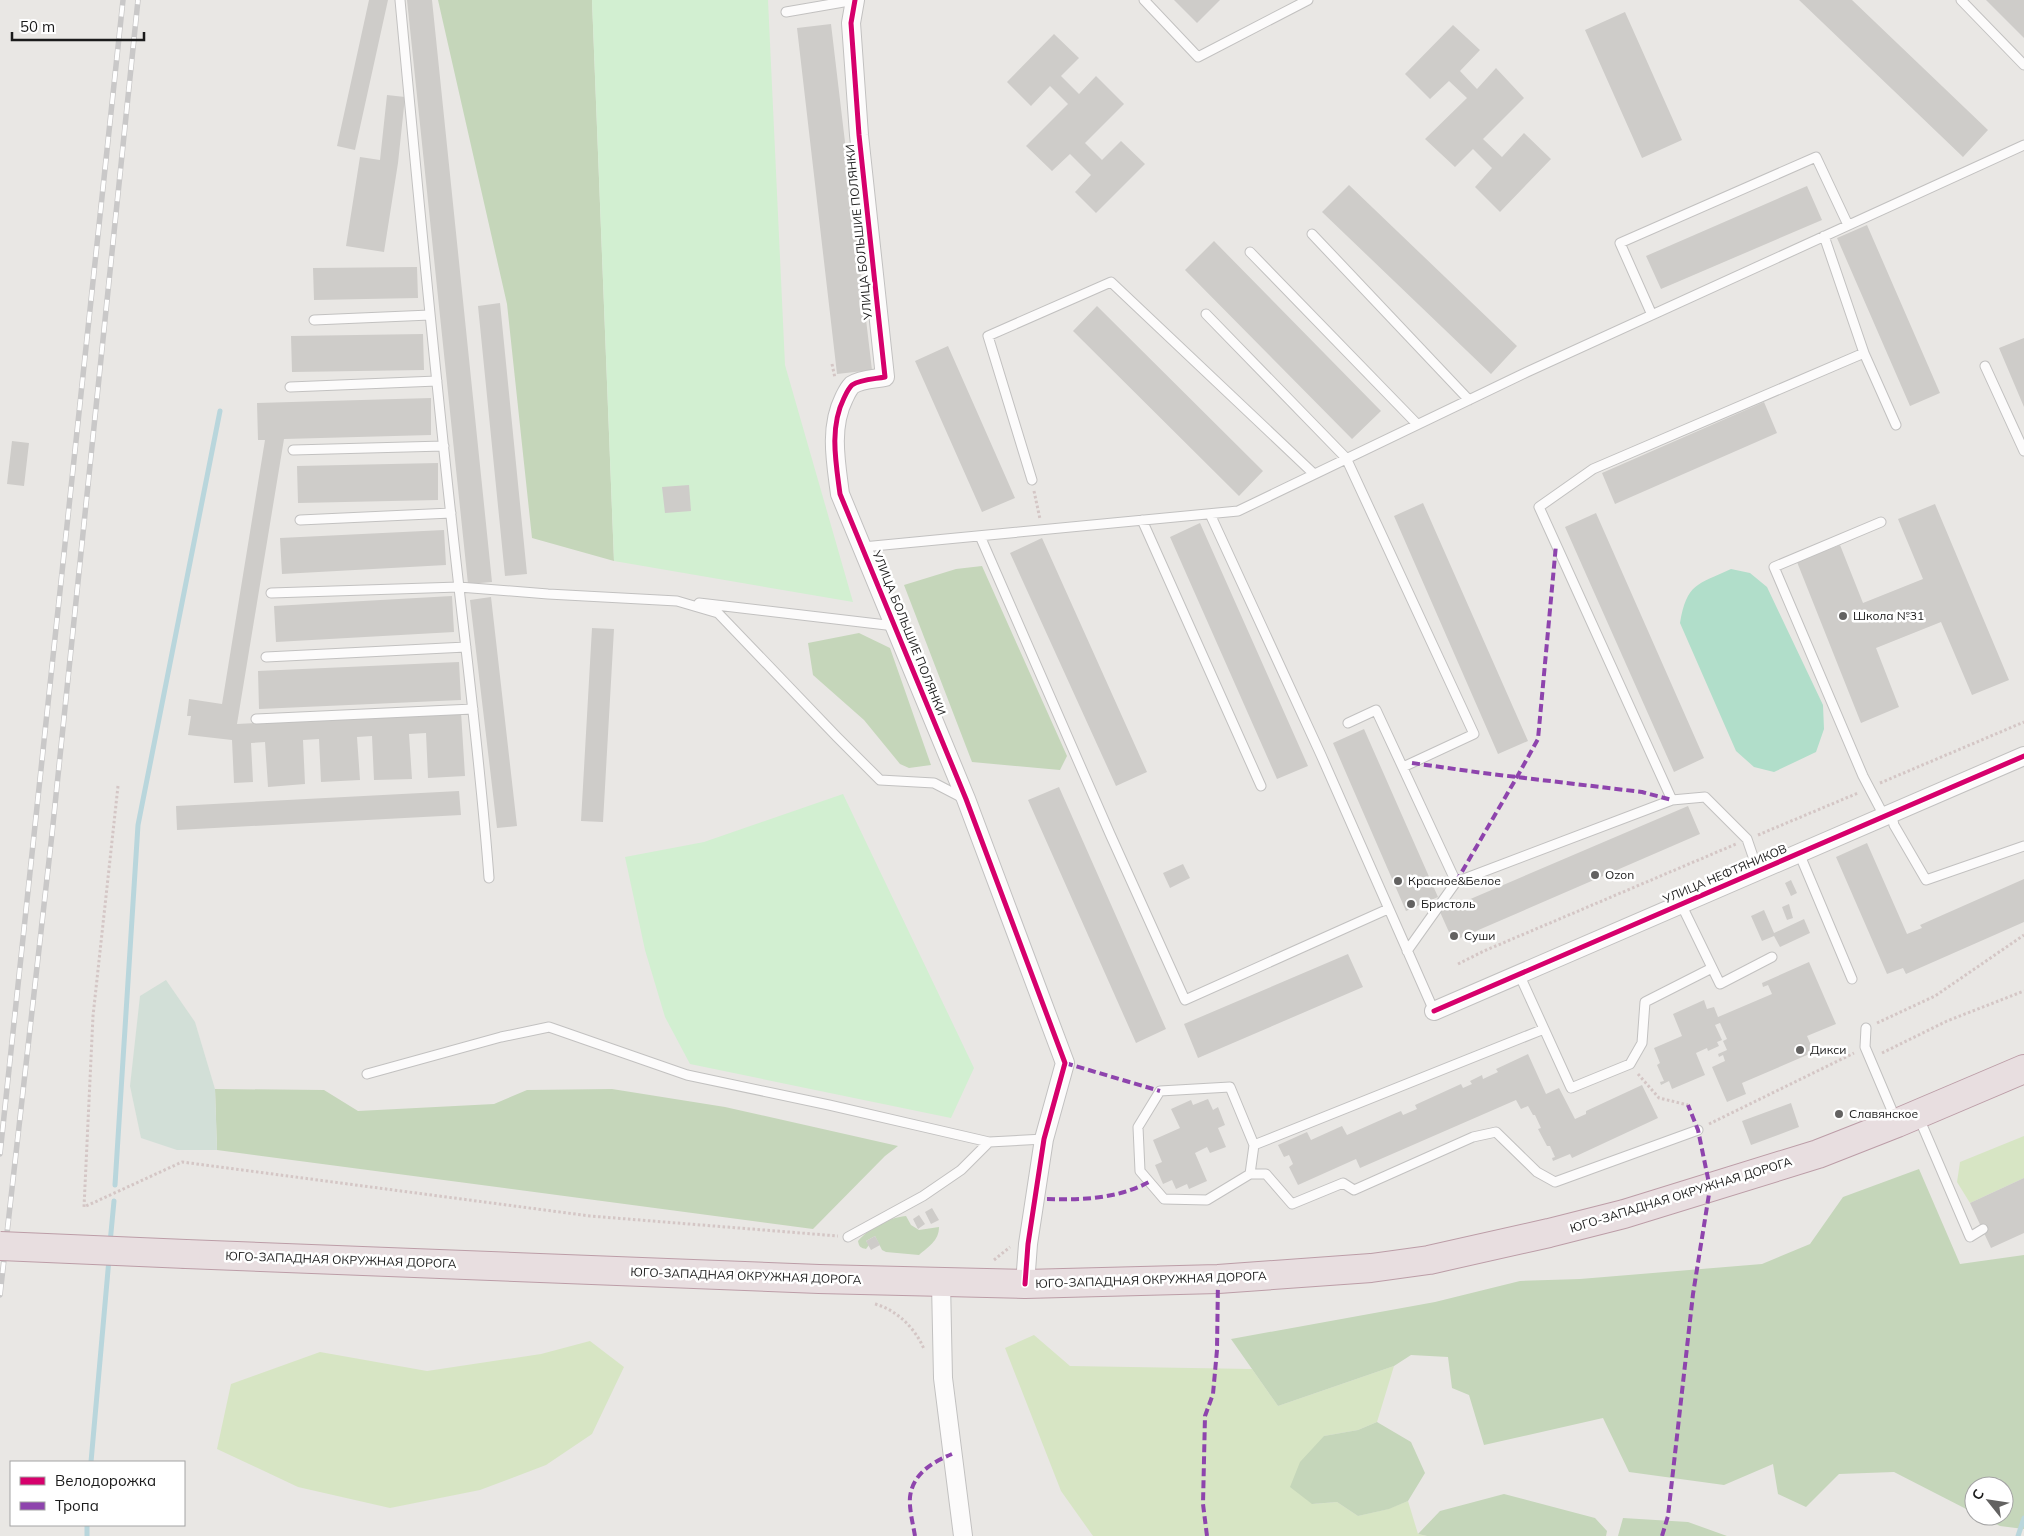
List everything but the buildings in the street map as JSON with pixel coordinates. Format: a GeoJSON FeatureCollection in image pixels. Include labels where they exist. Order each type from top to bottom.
{"type":"FeatureCollection","features":[{"type":"Feature","properties":{"kind":"highway","name":"ЮГО-ЗАПАДНАЯ ОКРУЖНАЯ ДОРОГА"},"geometry":{"type":"LineString","coordinates":[[0,1246],[941,1283],[1025,1284],[1218,1279],[1371,1268],[1429,1260],[1624,1214],[1818,1154],[2024,1069]]}},
{"type":"Feature","properties":{"kind":"street","name":"УЛИЦА БОЛЬШИЕ ПОЛЯНКИ"},"geometry":{"type":"LineString","coordinates":[[855,0],[851,23],[859,135],[885,377],[857,382],[849,387],[841,403],[836,423],[835,459],[840,494],[966,800],[1065,1063],[1044,1139],[1028,1244],[1025,1284]]}},
{"type":"Feature","properties":{"kind":"street","name":"УЛИЦА НЕФТЯНИКОВ"},"geometry":{"type":"LineString","coordinates":[[1434,1011],[2024,756]]}},
{"type":"Feature","properties":{"kind":"street"},"geometry":{"type":"LineString","coordinates":[[941,1283],[943,1378],[963,1536]]}},
{"type":"Feature","properties":{"kind":"lane"},"geometry":{"type":"LineString","coordinates":[[400,0],[458,586],[483,796],[489,878]]}},
{"type":"Feature","properties":{"kind":"lane"},"geometry":{"type":"LineString","coordinates":[[786,12],[855,0]]}},
{"type":"Feature","properties":{"kind":"lane"},"geometry":{"type":"LineString","coordinates":[[1144,0],[1198,57],[1293,3],[1308,0]]}},
{"type":"Feature","properties":{"kind":"lane"},"geometry":{"type":"LineString","coordinates":[[1961,0],[2024,65]]}},
{"type":"Feature","properties":{"kind":"lane"},"geometry":{"type":"LineString","coordinates":[[863,547],[1238,510],[1417,424],[2024,145]]}},
{"type":"Feature","properties":{"kind":"lane"},"geometry":{"type":"LineString","coordinates":[[1652,315],[1620,243],[1816,157],[1848,225]]}},
{"type":"Feature","properties":{"kind":"lane"},"geometry":{"type":"LineString","coordinates":[[1312,234],[1469,400]]}},
{"type":"Feature","properties":{"kind":"lane"},"geometry":{"type":"LineString","coordinates":[[1824,236],[1864,353],[1896,424]]}},
{"type":"Feature","properties":{"kind":"lane"},"geometry":{"type":"LineString","coordinates":[[1250,252],[1417,424]]}},
{"type":"Feature","properties":{"kind":"lane"},"geometry":{"type":"LineString","coordinates":[[1032,480],[988,336],[1111,282],[1314,474]]}},
{"type":"Feature","properties":{"kind":"lane"},"geometry":{"type":"LineString","coordinates":[[1206,314],[1346,458],[1474,734],[1403,767]]}},
{"type":"Feature","properties":{"kind":"lane"},"geometry":{"type":"LineString","coordinates":[[314,320],[430,315]]}},
{"type":"Feature","properties":{"kind":"lane"},"geometry":{"type":"LineString","coordinates":[[1672,800],[1539,507],[1593,468],[1864,353]]}},
{"type":"Feature","properties":{"kind":"lane"},"geometry":{"type":"LineString","coordinates":[[1985,366],[2024,451]]}},
{"type":"Feature","properties":{"kind":"lane"},"geometry":{"type":"LineString","coordinates":[[290,387],[437,381]]}},
{"type":"Feature","properties":{"kind":"lane"},"geometry":{"type":"LineString","coordinates":[[293,450],[444,446]]}},
{"type":"Feature","properties":{"kind":"lane"},"geometry":{"type":"LineString","coordinates":[[300,520],[451,513]]}},
{"type":"Feature","properties":{"kind":"lane"},"geometry":{"type":"LineString","coordinates":[[1210,514],[1321,755],[1434,1011]]}},
{"type":"Feature","properties":{"kind":"lane"},"geometry":{"type":"LineString","coordinates":[[1142,520],[1261,786]]}},
{"type":"Feature","properties":{"kind":"lane"},"geometry":{"type":"LineString","coordinates":[[1881,522],[1774,567],[1869,788],[1894,825],[1926,880],[2024,846]]}},
{"type":"Feature","properties":{"kind":"lane"},"geometry":{"type":"LineString","coordinates":[[980,536],[1110,834],[1185,1000],[1388,909]]}},
{"type":"Feature","properties":{"kind":"lane"},"geometry":{"type":"LineString","coordinates":[[271,593],[458,586],[548,594],[677,601],[895,626]]}},
{"type":"Feature","properties":{"kind":"lane"},"geometry":{"type":"LineString","coordinates":[[677,601],[718,613],[880,780],[934,783],[966,800]]}},
{"type":"Feature","properties":{"kind":"lane"},"geometry":{"type":"LineString","coordinates":[[266,657],[466,647]]}},
{"type":"Feature","properties":{"kind":"lane"},"geometry":{"type":"LineString","coordinates":[[256,719],[473,709]]}},
{"type":"Feature","properties":{"kind":"lane"},"geometry":{"type":"LineString","coordinates":[[1348,723],[1376,710],[1456,882]]}},
{"type":"Feature","properties":{"kind":"lane"},"geometry":{"type":"LineString","coordinates":[[1407,951],[1456,882],[1672,800],[1705,797],[1749,838],[1758,871]]}},
{"type":"Feature","properties":{"kind":"lane"},"geometry":{"type":"LineString","coordinates":[[1799,853],[1852,979]]}},
{"type":"Feature","properties":{"kind":"lane"},"geometry":{"type":"LineString","coordinates":[[1681,904],[1720,984],[1772,957]]}},
{"type":"Feature","properties":{"kind":"lane"},"geometry":{"type":"LineString","coordinates":[[1519,974],[1571,1088],[1630,1064],[1642,1043],[1645,1002],[1712,968]]}},
{"type":"Feature","properties":{"kind":"lane"},"geometry":{"type":"LineString","coordinates":[[367,1074],[501,1037],[549,1027],[687,1075],[989,1142],[1044,1139]]}},
{"type":"Feature","properties":{"kind":"lane"},"geometry":{"type":"LineString","coordinates":[[1866,1028],[1865,1047],[1870,1059],[1907,1118],[1970,1237],[1983,1229]]}},
{"type":"Feature","properties":{"kind":"lane"},"geometry":{"type":"LineString","coordinates":[[1254,1145],[1544,1030]]}},
{"type":"Feature","properties":{"kind":"lane"},"geometry":{"type":"LineString","coordinates":[[1250,1174],[1254,1145],[1230,1087],[1160,1091],[1138,1126],[1140,1171],[1164,1199],[1207,1200],[1250,1174],[1266,1174],[1292,1204],[1343,1182],[1354,1190],[1473,1137],[1496,1132],[1537,1172],[1556,1182],[1698,1130]]}},
{"type":"Feature","properties":{"kind":"lane"},"geometry":{"type":"LineString","coordinates":[[848,1237],[923,1196],[961,1170],[989,1142]]}},
{"type":"Feature","properties":{"kind":"path"},"geometry":{"type":"LineString","coordinates":[[832,364],[835,379]]}},
{"type":"Feature","properties":{"kind":"path"},"geometry":{"type":"LineString","coordinates":[[1032,480],[1042,529]]}},
{"type":"Feature","properties":{"kind":"path"},"geometry":{"type":"LineString","coordinates":[[1458,964],[1484,951],[2024,722]]}},
{"type":"Feature","properties":{"kind":"path"},"geometry":{"type":"LineString","coordinates":[[118,786],[93,1016],[84,1207],[182,1162],[590,1216],[848,1237]]}},
{"type":"Feature","properties":{"kind":"path"},"geometry":{"type":"LineString","coordinates":[[1866,1028],[1935,996],[2024,935]]}},
{"type":"Feature","properties":{"kind":"path"},"geometry":{"type":"LineString","coordinates":[[1870,1059],[1947,1021],[2024,991]]}},
{"type":"Feature","properties":{"kind":"path"},"geometry":{"type":"LineString","coordinates":[[1698,1130],[1865,1047]]}},
{"type":"Feature","properties":{"kind":"path"},"geometry":{"type":"LineString","coordinates":[[1630,1064],[1659,1098],[1688,1105]]}},
{"type":"Feature","properties":{"kind":"path"},"geometry":{"type":"LineString","coordinates":[[991,1261],[1003,1254],[1014,1241]]}},
{"type":"Feature","properties":{"kind":"path"},"geometry":{"type":"LineString","coordinates":[[870,1303],[889,1310],[905,1322],[918,1336],[926,1352]]}},
{"type":"Feature","properties":{"kind":"green space"},"geometry":{"type":"Polygon","coordinates":[[[438,0],[592,0],[614,561],[532,538],[507,304],[438,0]]]}},
{"type":"Feature","properties":{"kind":"green space"},"geometry":{"type":"Polygon","coordinates":[[[592,0],[768,0],[785,365],[853,602],[614,561],[592,0]]]}},
{"type":"Feature","properties":{"kind":"green space"},"geometry":{"type":"Polygon","coordinates":[[[982,566],[1067,756],[1060,770],[972,762],[904,585],[956,569],[982,566]]]}},
{"type":"Feature","properties":{"kind":"green space"},"geometry":{"type":"Polygon","coordinates":[[[1731,569],[1750,573],[1767,587],[1823,705],[1824,729],[1816,752],[1774,772],[1754,767],[1736,751],[1680,623],[1686,600],[1695,587],[1731,569]]]}},
{"type":"Feature","properties":{"kind":"green space"},"geometry":{"type":"Polygon","coordinates":[[[859,633],[890,648],[931,765],[909,768],[900,764],[864,720],[813,675],[808,643],[859,633]]]}},
{"type":"Feature","properties":{"kind":"green space"},"geometry":{"type":"Polygon","coordinates":[[[843,794],[974,1068],[951,1118],[690,1064],[665,1017],[645,950],[625,857],[704,842],[843,794]]]}},
{"type":"Feature","properties":{"kind":"green space"},"geometry":{"type":"Polygon","coordinates":[[[215,1089],[324,1090],[358,1111],[494,1104],[527,1090],[612,1089],[725,1107],[898,1146],[885,1156],[813,1229],[217,1150],[215,1089]]]}},
{"type":"Feature","properties":{"kind":"green space"},"geometry":{"type":"Polygon","coordinates":[[[2024,1136],[2024,1178],[1970,1203],[1957,1182],[1960,1162],[2024,1136]]]}},
{"type":"Feature","properties":{"kind":"green space"},"geometry":{"type":"Polygon","coordinates":[[[1919,1169],[1960,1264],[2024,1255],[2024,1529],[2000,1526],[2014,1526],[2014,1476],[1964,1476],[1964,1508],[1894,1472],[1839,1474],[1806,1507],[1778,1494],[1773,1464],[1724,1485],[1629,1472],[1603,1418],[1484,1445],[1469,1395],[1452,1388],[1448,1357],[1411,1355],[1394,1366],[1278,1406],[1231,1339],[1435,1302],[1520,1281],[1580,1279],[1762,1264],[1810,1244],[1843,1197],[1919,1169]]]}},
{"type":"Feature","properties":{"kind":"green space"},"geometry":{"type":"Polygon","coordinates":[[[906,1216],[911,1225],[919,1230],[939,1227],[935,1240],[919,1255],[886,1252],[882,1250],[875,1236],[866,1241],[869,1245],[866,1249],[860,1246],[858,1241],[874,1227],[886,1221],[906,1216]]]}},
{"type":"Feature","properties":{"kind":"green space"},"geometry":{"type":"Polygon","coordinates":[[[1034,1335],[1070,1366],[1252,1369],[1278,1406],[1394,1366],[1377,1422],[1358,1430],[1324,1436],[1312,1504],[1337,1502],[1358,1516],[1388,1509],[1408,1501],[1418,1534],[1427,1536],[1093,1536],[1061,1491],[1005,1348],[1034,1335]]]}},
{"type":"Feature","properties":{"kind":"green space"},"geometry":{"type":"Polygon","coordinates":[[[590,1341],[624,1367],[592,1434],[546,1465],[480,1490],[390,1508],[298,1487],[217,1449],[231,1384],[320,1352],[427,1371],[541,1354],[590,1341]]]}},
{"type":"Feature","properties":{"kind":"green space"},"geometry":{"type":"Polygon","coordinates":[[[1377,1422],[1411,1442],[1425,1473],[1408,1501],[1389,1509],[1358,1516],[1337,1502],[1312,1504],[1290,1487],[1300,1462],[1324,1436],[1358,1430],[1377,1422]]]}},
{"type":"Feature","properties":{"kind":"green space"},"geometry":{"type":"Polygon","coordinates":[[[1504,1494],[1595,1518],[1607,1531],[1606,1536],[1427,1536],[1418,1534],[1440,1511],[1504,1494]]]}},
{"type":"Feature","properties":{"kind":"green space"},"geometry":{"type":"Polygon","coordinates":[[[1623,1518],[1688,1522],[1727,1536],[1618,1536],[1623,1518]]]}},
{"type":"Feature","properties":{"kind":"shaded area"},"geometry":{"type":"Polygon","coordinates":[[[166,980],[195,1022],[215,1089],[217,1150],[177,1150],[141,1138],[130,1086],[140,996],[166,980]]]}},
{"type":"Feature","properties":{"kind":"waterway"},"geometry":{"type":"LineString","coordinates":[[115,1185],[138,825],[220,411]]}},
{"type":"Feature","properties":{"kind":"waterway"},"geometry":{"type":"LineString","coordinates":[[110,1243],[114,1201]]}},
{"type":"Feature","properties":{"kind":"waterway"},"geometry":{"type":"LineString","coordinates":[[91,1461],[109,1259]]}},
{"type":"Feature","properties":{"kind":"waterway"},"geometry":{"type":"LineString","coordinates":[[2018,1536],[2024,1518]]}},
{"type":"Feature","properties":{"kind":"waterway"},"geometry":{"type":"LineString","coordinates":[[87,1526],[87,1536]]}},
{"type":"Feature","properties":{"kind":"railway"},"geometry":{"type":"LineString","coordinates":[[0,1154],[123,0]]}},
{"type":"Feature","properties":{"kind":"railway"},"geometry":{"type":"LineString","coordinates":[[0,1295],[52,834],[138,0]]}},
{"type":"Feature","properties":{"kind":"marked path"},"geometry":{"type":"LineString","coordinates":[[1456,882],[1538,739],[1556,545]]}},
{"type":"Feature","properties":{"kind":"marked path"},"geometry":{"type":"LineString","coordinates":[[1412,763],[1642,792],[1672,800]]}},
{"type":"Feature","properties":{"kind":"marked path"},"geometry":{"type":"LineString","coordinates":[[1065,1063],[1160,1091]]}},
{"type":"Feature","properties":{"kind":"marked path"},"geometry":{"type":"LineString","coordinates":[[1662,1536],[1668,1516],[1693,1294],[1710,1188],[1698,1130],[1688,1105]]}},
{"type":"Feature","properties":{"kind":"marked path"},"geometry":{"type":"LineString","coordinates":[[1047,1199],[1073,1199],[1112,1195],[1137,1188],[1149,1182]]}},
{"type":"Feature","properties":{"kind":"marked path"},"geometry":{"type":"LineString","coordinates":[[1207,1536],[1203,1504],[1205,1416],[1213,1394],[1217,1350],[1218,1279]]}},
{"type":"Feature","properties":{"kind":"marked path"},"geometry":{"type":"LineString","coordinates":[[915,1536],[910,1502],[915,1481],[931,1465],[952,1454]]}},
{"type":"Feature","properties":{"kind":"cycle path"},"geometry":{"type":"LineString","coordinates":[[855,0],[851,23],[859,135],[885,377],[864,380],[852,385],[839,409],[835,433],[838,482],[840,494],[966,799],[1065,1063],[1044,1139],[1028,1244],[1025,1284]]}},
{"type":"Feature","properties":{"kind":"cycle path"},"geometry":{"type":"LineString","coordinates":[[1434,1011],[2024,756]]}},
{"type":"Feature","properties":{"kind":"place","name":"Школа №31"},"geometry":{"type":"Point","coordinates":[1843,616]}},
{"type":"Feature","properties":{"kind":"place","name":"Ozon"},"geometry":{"type":"Point","coordinates":[1595,875]}},
{"type":"Feature","properties":{"kind":"place","name":"Красное&Белое"},"geometry":{"type":"Point","coordinates":[1398,881]}},
{"type":"Feature","properties":{"kind":"place","name":"Бристоль"},"geometry":{"type":"Point","coordinates":[1411,904]}},
{"type":"Feature","properties":{"kind":"place","name":"Суши"},"geometry":{"type":"Point","coordinates":[1454,936]}},
{"type":"Feature","properties":{"kind":"place","name":"Дикси"},"geometry":{"type":"Point","coordinates":[1800,1050]}},
{"type":"Feature","properties":{"kind":"place","name":"Славянское"},"geometry":{"type":"Point","coordinates":[1839,1114]}}]}
